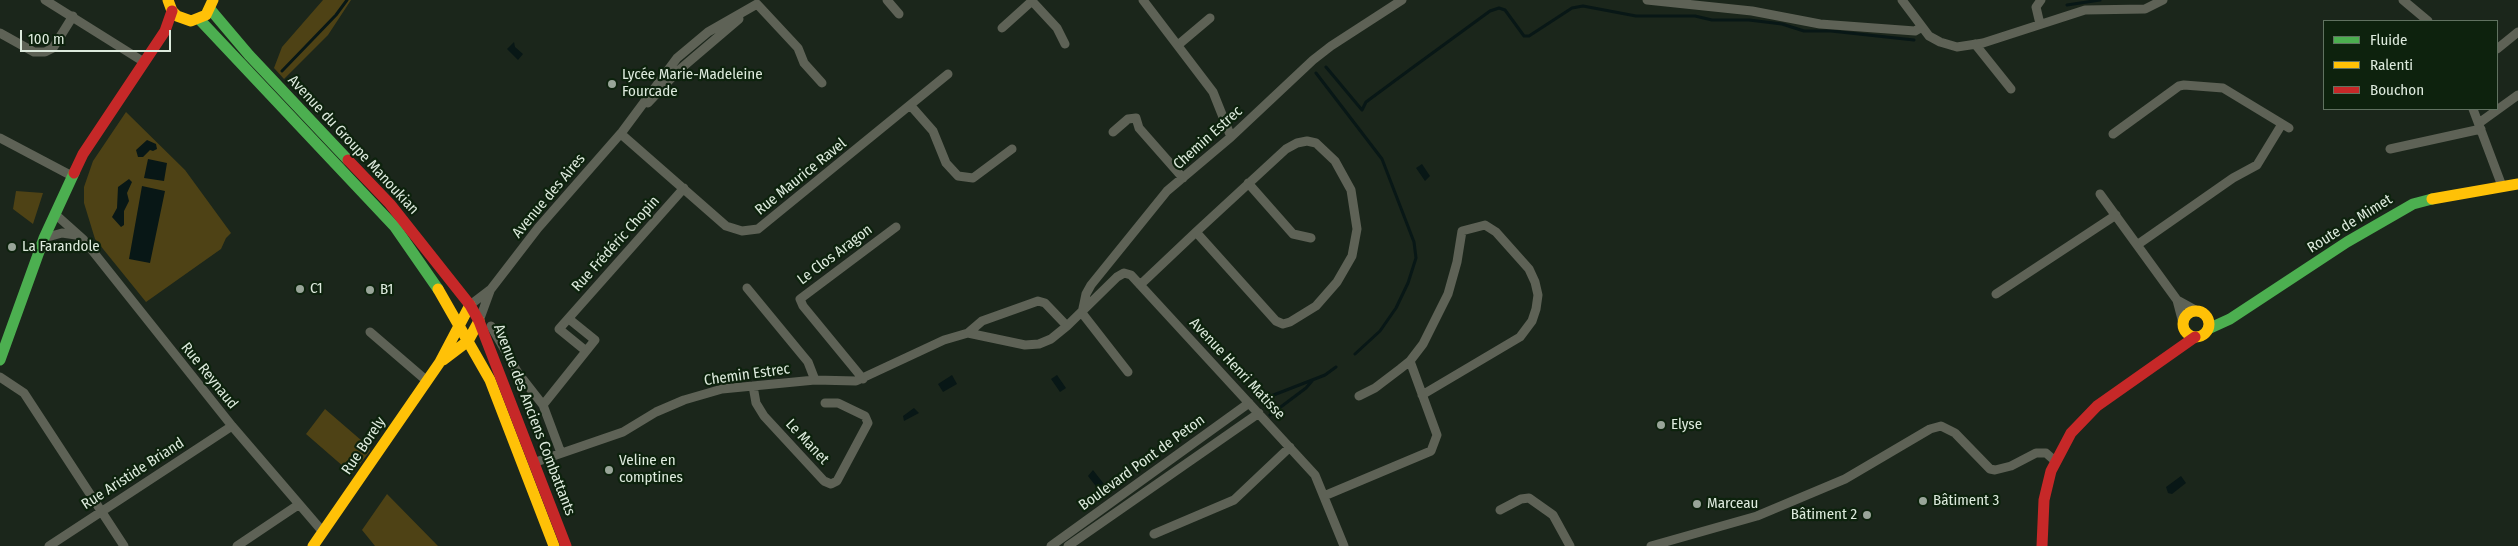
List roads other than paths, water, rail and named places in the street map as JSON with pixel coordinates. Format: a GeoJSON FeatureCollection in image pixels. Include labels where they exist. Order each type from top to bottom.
{"type":"FeatureCollection","features":[{"type":"Feature","properties":{"kind":"main road"},"geometry":{"type":"LineString","coordinates":[[165,30],[183,19],[199,19],[212,4]]}},
{"type":"Feature","properties":{"kind":"main road","name":"Avenue du Groupe Manoukian"},"geometry":{"type":"LineString","coordinates":[[212,4],[249,55],[390,204],[470,305]]}},
{"type":"Feature","properties":{"kind":"main road"},"geometry":{"type":"LineString","coordinates":[[170,6],[183,19]]}},
{"type":"Feature","properties":{"kind":"main road"},"geometry":{"type":"LineString","coordinates":[[0,360],[44,238],[72,176],[83,154],[165,30],[170,6]]}},
{"type":"Feature","properties":{"kind":"main road","name":"Avenue du Groupe Manoukian"},"geometry":{"type":"LineString","coordinates":[[199,19],[395,227],[459,326]]}},
{"type":"Feature","properties":{"kind":"main road","name":"Route de Mimet"},"geometry":{"type":"LineString","coordinates":[[2208,329],[2238,313],[2362,232],[2412,204],[2446,195],[2518,184]]}},
{"type":"Feature","properties":{"kind":"main road"},"geometry":{"type":"LineString","coordinates":[[441,296],[470,305]]}},
{"type":"Feature","properties":{"kind":"main road","name":"Avenue des Anciens Combattants"},"geometry":{"type":"LineString","coordinates":[[470,305],[480,321],[566,546]]}},
{"type":"Feature","properties":{"kind":"main road","name":"Rue Borely"},"geometry":{"type":"LineString","coordinates":[[318,541],[440,362],[470,305]]}},
{"type":"Feature","properties":{"kind":"main road"},"geometry":{"type":"LineString","coordinates":[[2165,358],[2188,313],[2238,313]]}},
{"type":"Feature","properties":{"kind":"main road"},"geometry":{"type":"LineString","coordinates":[[2042,546],[2044,500],[2055,461],[2077,425],[2097,406],[2195,337],[2203,335],[2208,329],[2208,321],[2201,313]]}},
{"type":"Feature","properties":{"kind":"main road"},"geometry":{"type":"LineString","coordinates":[[468,341],[480,321]]}},
{"type":"Feature","properties":{"kind":"main road","name":"Avenue des Anciens Combattants"},"geometry":{"type":"LineString","coordinates":[[459,326],[490,380],[554,546]]}},
{"type":"Feature","properties":{"kind":"main road"},"geometry":{"type":"LineString","coordinates":[[2183,326],[2188,334],[2195,337]]}},
{"type":"Feature","properties":{"kind":"main road"},"geometry":{"type":"LineString","coordinates":[[452,339],[468,341],[491,350]]}},
{"type":"Feature","properties":{"kind":"main road","name":"Rue Borely"},"geometry":{"type":"LineString","coordinates":[[440,362],[468,341]]}},
{"type":"Feature","properties":{"kind":"main road"},"geometry":{"type":"LineString","coordinates":[[2042,546],[2062,465],[2097,406]]}},
{"type":"Feature","properties":{"kind":"street"},"geometry":{"type":"LineString","coordinates":[[45,0],[144,62]]}},
{"type":"Feature","properties":{"kind":"street"},"geometry":{"type":"LineString","coordinates":[[887,0],[899,14]]}},
{"type":"Feature","properties":{"kind":"street"},"geometry":{"type":"LineString","coordinates":[[1143,0],[1213,92],[1231,137]]}},
{"type":"Feature","properties":{"kind":"street","name":"Chemin Estrec"},"geometry":{"type":"LineString","coordinates":[[968,333],[1025,345],[1039,344],[1052,338],[1082,313],[1090,285],[1167,191],[1231,137],[1313,60],[1402,0]]}},
{"type":"Feature","properties":{"kind":"street"},"geometry":{"type":"LineString","coordinates":[[1647,0],[1752,11],[1820,24],[1915,31],[1922,27]]}},
{"type":"Feature","properties":{"kind":"street"},"geometry":{"type":"LineString","coordinates":[[2040,0],[2036,7],[2040,24]]}},
{"type":"Feature","properties":{"kind":"street"},"geometry":{"type":"LineString","coordinates":[[1906,2],[1929,36],[1940,42],[1957,46],[1975,44],[2085,10],[2145,9],[2162,0]]}},
{"type":"Feature","properties":{"kind":"street"},"geometry":{"type":"LineString","coordinates":[[2403,0],[2427,20]]}},
{"type":"Feature","properties":{"kind":"street"},"geometry":{"type":"LineString","coordinates":[[1002,28],[1031,1],[1057,28],[1065,44]]}},
{"type":"Feature","properties":{"kind":"street"},"geometry":{"type":"LineString","coordinates":[[760,2],[798,48],[804,63],[822,83]]}},
{"type":"Feature","properties":{"kind":"street","name":"Avenue des Aires"},"geometry":{"type":"LineString","coordinates":[[470,305],[491,289],[538,228],[630,122],[678,71],[760,2]]}},
{"type":"Feature","properties":{"kind":"street"},"geometry":{"type":"LineString","coordinates":[[0,34],[34,52],[45,52],[53,48],[73,16]]}},
{"type":"Feature","properties":{"kind":"street"},"geometry":{"type":"LineString","coordinates":[[1178,45],[1210,18]]}},
{"type":"Feature","properties":{"kind":"street"},"geometry":{"type":"LineString","coordinates":[[2498,47],[2518,32]]}},
{"type":"Feature","properties":{"kind":"street"},"geometry":{"type":"LineString","coordinates":[[1975,44],[2011,89]]}},
{"type":"Feature","properties":{"kind":"street","name":"Rue Maurice Ravel"},"geometry":{"type":"LineString","coordinates":[[621,134],[726,226],[742,231],[758,229],[948,74]]}},
{"type":"Feature","properties":{"kind":"street"},"geometry":{"type":"LineString","coordinates":[[2113,134],[2179,86],[2184,85],[2223,88],[2286,126],[2256,165],[2233,178],[2137,245]]}},
{"type":"Feature","properties":{"kind":"street"},"geometry":{"type":"LineString","coordinates":[[2390,148],[2480,126],[2518,95]]}},
{"type":"Feature","properties":{"kind":"street"},"geometry":{"type":"LineString","coordinates":[[911,106],[933,131],[946,163],[958,176],[973,178],[1012,149]]}},
{"type":"Feature","properties":{"kind":"street"},"geometry":{"type":"LineString","coordinates":[[2473,110],[2502,186]]}},
{"type":"Feature","properties":{"kind":"street"},"geometry":{"type":"LineString","coordinates":[[1113,132],[1128,119],[1136,118],[1139,128],[1183,178]]}},
{"type":"Feature","properties":{"kind":"street"},"geometry":{"type":"LineString","coordinates":[[0,138],[72,176]]}},
{"type":"Feature","properties":{"kind":"street"},"geometry":{"type":"LineString","coordinates":[[1140,285],[1196,232],[1248,183],[1286,149],[1307,141],[1316,144],[1323,150],[1344,175],[1351,190],[1357,229],[1355,243],[1345,270],[1316,306],[1290,322],[1283,324],[1276,321],[1196,232]]}},
{"type":"Feature","properties":{"kind":"street"},"geometry":{"type":"LineString","coordinates":[[1248,183],[1294,234],[1311,238]]}},
{"type":"Feature","properties":{"kind":"street","name":"Rue Frédéric Chopin"},"geometry":{"type":"LineString","coordinates":[[568,319],[684,188]]}},
{"type":"Feature","properties":{"kind":"street"},"geometry":{"type":"LineString","coordinates":[[2100,194],[2177,300],[2183,326]]}},
{"type":"Feature","properties":{"kind":"street","name":"Rue Reynaud"},"geometry":{"type":"LineString","coordinates":[[55,214],[82,239],[298,505],[318,541]]}},
{"type":"Feature","properties":{"kind":"street"},"geometry":{"type":"LineString","coordinates":[[1996,294],[2116,215]]}},
{"type":"Feature","properties":{"kind":"street","name":"Le Clos Aragon"},"geometry":{"type":"LineString","coordinates":[[863,379],[803,306],[800,299],[896,226]]}},
{"type":"Feature","properties":{"kind":"street"},"geometry":{"type":"LineString","coordinates":[[1359,396],[1375,388],[1410,361],[1427,338],[1448,294],[1457,262],[1462,231],[1485,226],[1491,228],[1522,259],[1536,282],[1537,302],[1532,321],[1520,337],[1422,395]]}},
{"type":"Feature","properties":{"kind":"street"},"geometry":{"type":"LineString","coordinates":[[44,238],[62,233],[76,235]]}},
{"type":"Feature","properties":{"kind":"street","name":"Avenue Henri Matisse"},"geometry":{"type":"LineString","coordinates":[[1082,313],[1116,277],[1124,273],[1131,275],[1315,475],[1344,546]]}},
{"type":"Feature","properties":{"kind":"street"},"geometry":{"type":"LineString","coordinates":[[747,288],[808,362],[815,380]]}},
{"type":"Feature","properties":{"kind":"street","name":"Avenue des Aires"},"geometry":{"type":"LineString","coordinates":[[480,321],[491,289]]}},
{"type":"Feature","properties":{"kind":"street"},"geometry":{"type":"LineString","coordinates":[[2177,300],[2201,313]]}},
{"type":"Feature","properties":{"kind":"street","name":"Chemin Estrec"},"geometry":{"type":"LineString","coordinates":[[533,463],[623,432],[656,412],[684,400],[722,389],[815,380],[856,381],[863,379],[944,340],[968,333],[982,320],[1038,301],[1045,302],[1067,326]]}},
{"type":"Feature","properties":{"kind":"street"},"geometry":{"type":"LineString","coordinates":[[470,305],[484,308]]}},
{"type":"Feature","properties":{"kind":"street"},"geometry":{"type":"LineString","coordinates":[[1082,313],[1128,372]]}},
{"type":"Feature","properties":{"kind":"street"},"geometry":{"type":"LineString","coordinates":[[545,402],[595,340],[568,319],[559,329],[586,351]]}},
{"type":"Feature","properties":{"kind":"street"},"geometry":{"type":"LineString","coordinates":[[491,326],[518,374],[545,402],[561,453]]}},
{"type":"Feature","properties":{"kind":"street"},"geometry":{"type":"LineString","coordinates":[[370,332],[427,381]]}},
{"type":"Feature","properties":{"kind":"street"},"geometry":{"type":"LineString","coordinates":[[1324,496],[1431,451],[1437,435],[1410,361]]}},
{"type":"Feature","properties":{"kind":"street"},"geometry":{"type":"LineString","coordinates":[[0,377],[24,393],[124,546]]}},
{"type":"Feature","properties":{"kind":"street","name":"Le Manet"},"geometry":{"type":"LineString","coordinates":[[753,386],[756,403],[764,416],[824,481],[831,484],[837,481],[868,423],[865,416],[838,403],[825,403]]}},
{"type":"Feature","properties":{"kind":"street","name":"Boulevard Pont de Peton"},"geometry":{"type":"LineString","coordinates":[[1051,546],[1250,403]]}},
{"type":"Feature","properties":{"kind":"street","name":"Boulevard Pont de Peton"},"geometry":{"type":"LineString","coordinates":[[1068,546],[1259,413]]}},
{"type":"Feature","properties":{"kind":"street","name":"Rue Aristide Briand"},"geometry":{"type":"LineString","coordinates":[[49,546],[232,426]]}},
{"type":"Feature","properties":{"kind":"street"},"geometry":{"type":"LineString","coordinates":[[1650,546],[1757,516],[1845,479],[1930,429],[1941,426],[1955,433],[1990,469],[1995,470],[2011,466],[2036,453],[2046,453],[2055,461]]}},
{"type":"Feature","properties":{"kind":"street"},"geometry":{"type":"LineString","coordinates":[[1154,534],[1234,500],[1290,447]]}},
{"type":"Feature","properties":{"kind":"street"},"geometry":{"type":"LineString","coordinates":[[1500,510],[1521,498],[1529,498],[1554,515],[1570,546]]}},
{"type":"Feature","properties":{"kind":"street"},"geometry":{"type":"LineString","coordinates":[[237,546],[298,505]]}},
{"type":"Feature","properties":{"kind":"waterway"},"geometry":{"type":"LineString","coordinates":[[282,71],[336,15],[347,0]]}},
{"type":"Feature","properties":{"kind":"waterway"},"geometry":{"type":"LineString","coordinates":[[2067,5],[2100,0]]}},
{"type":"Feature","properties":{"kind":"waterway"},"geometry":{"type":"LineString","coordinates":[[1326,67],[1362,110],[1366,102],[1490,11],[1499,8],[1505,10],[1524,36],[1529,36],[1572,8],[1583,6],[1636,16],[1695,16],[1712,20],[1749,20],[1782,24],[1804,31],[1831,31],[1914,40]]}},
{"type":"Feature","properties":{"kind":"waterway"},"geometry":{"type":"LineString","coordinates":[[1316,73],[1382,159],[1414,242],[1416,258],[1408,283],[1396,308],[1380,331],[1355,354]]}},
{"type":"Feature","properties":{"kind":"waterway"},"geometry":{"type":"LineString","coordinates":[[1271,396],[1325,375],[1336,367]]}},
{"type":"Feature","properties":{"kind":"waterway"},"geometry":{"type":"LineString","coordinates":[[1270,415],[1306,388],[1312,381]]}},
{"type":"Feature","properties":{"kind":"place","name":"Lycée Marie-Madeleine Fourcade"},"geometry":{"type":"Point","coordinates":[612,84]}},
{"type":"Feature","properties":{"kind":"place","name":"La Farandole"},"geometry":{"type":"Point","coordinates":[12,247]}},
{"type":"Feature","properties":{"kind":"place","name":"C1"},"geometry":{"type":"Point","coordinates":[300,289]}},
{"type":"Feature","properties":{"kind":"place","name":"B1"},"geometry":{"type":"Point","coordinates":[370,290]}},
{"type":"Feature","properties":{"kind":"place","name":"Elyse"},"geometry":{"type":"Point","coordinates":[1661,425]}},
{"type":"Feature","properties":{"kind":"place","name":"Veline en comptines"},"geometry":{"type":"Point","coordinates":[609,470]}},
{"type":"Feature","properties":{"kind":"place","name":"Bâtiment 3"},"geometry":{"type":"Point","coordinates":[1923,501]}},
{"type":"Feature","properties":{"kind":"place","name":"Marceau"},"geometry":{"type":"Point","coordinates":[1697,504]}},
{"type":"Feature","properties":{"kind":"place","name":"Bâtiment 2"},"geometry":{"type":"Point","coordinates":[1867,515]}}]}
